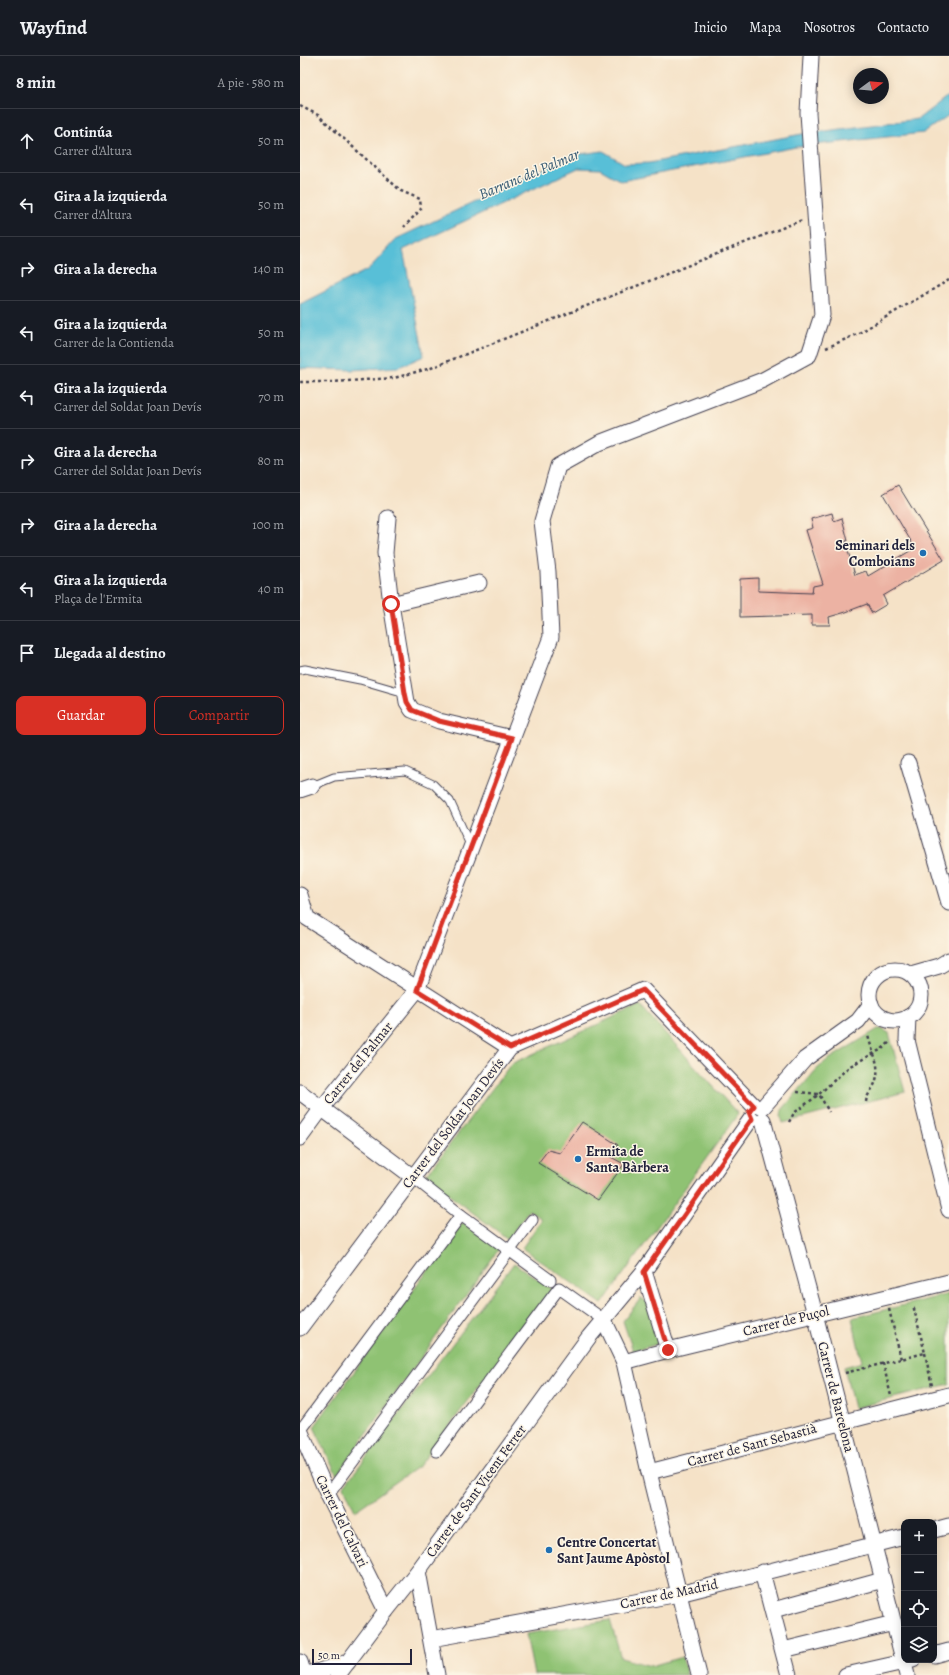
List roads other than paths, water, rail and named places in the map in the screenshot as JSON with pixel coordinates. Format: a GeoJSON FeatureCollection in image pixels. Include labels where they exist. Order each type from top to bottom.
{"type":"FeatureCollection","features":[{"type":"Feature","properties":{"kind":"street","name":"Carrer del Palmar"},"geometry":{"type":"LineString","coordinates":[[300,1138],[322,1108],[417,990],[551,637],[548,572],[542,521],[558,466],[599,443],[763,380],[809,355],[822,315],[808,113],[811,56]]}},
{"type":"Feature","properties":{"kind":"street"},"geometry":{"type":"LineString","coordinates":[[388,518],[385,553],[391,604],[407,702],[412,710],[439,721],[512,738]]}},
{"type":"Feature","properties":{"kind":"street"},"geometry":{"type":"LineString","coordinates":[[391,604],[479,582]]}},
{"type":"Feature","properties":{"kind":"street"},"geometry":{"type":"LineString","coordinates":[[908,763],[949,903]]}},
{"type":"Feature","properties":{"kind":"street"},"geometry":{"type":"LineString","coordinates":[[300,895],[303,919],[510,1048]]}},
{"type":"Feature","properties":{"kind":"street"},"geometry":{"type":"LineString","coordinates":[[911,974],[944,963]]}},
{"type":"Feature","properties":{"kind":"street"},"geometry":{"type":"LineString","coordinates":[[858,1020],[901,1020],[908,1017],[915,1012],[919,1005],[926,982],[944,963]]}},
{"type":"Feature","properties":{"kind":"street"},"geometry":{"type":"LineString","coordinates":[[907,1040],[887,1019],[875,1011],[871,1004],[871,987],[874,980],[880,974],[887,970],[895,969],[911,974],[918,984],[921,996]]}},
{"type":"Feature","properties":{"kind":"street","name":"Carrer del Soldat Joan Devís"},"geometry":{"type":"LineString","coordinates":[[300,1328],[510,1048],[643,990],[758,1113]]}},
{"type":"Feature","properties":{"kind":"street"},"geometry":{"type":"LineString","coordinates":[[858,1020],[871,1004]]}},
{"type":"Feature","properties":{"kind":"street"},"geometry":{"type":"LineString","coordinates":[[908,1017],[907,1040],[949,1210]]}},
{"type":"Feature","properties":{"kind":"street","name":"Carrer de Sant Vicent Ferrer"},"geometry":{"type":"LineString","coordinates":[[338,1675],[418,1571],[589,1337],[644,1272],[758,1113],[805,1059],[858,1020]]}},
{"type":"Feature","properties":{"kind":"street"},"geometry":{"type":"LineString","coordinates":[[300,1092],[413,1177],[460,1215],[550,1280]]}},
{"type":"Feature","properties":{"kind":"street","name":"Carrer de Barcelona"},"geometry":{"type":"LineString","coordinates":[[758,1113],[815,1314],[841,1422],[894,1623],[908,1666]]}},
{"type":"Feature","properties":{"kind":"street"},"geometry":{"type":"LineString","coordinates":[[300,1431],[460,1215]]}},
{"type":"Feature","properties":{"kind":"street"},"geometry":{"type":"LineString","coordinates":[[328,1495],[532,1220]]}},
{"type":"Feature","properties":{"kind":"street"},"geometry":{"type":"LineString","coordinates":[[644,1272],[668,1350]]}},
{"type":"Feature","properties":{"kind":"street","name":"Carrer de Puçol"},"geometry":{"type":"LineString","coordinates":[[624,1362],[949,1282]]}},
{"type":"Feature","properties":{"kind":"street"},"geometry":{"type":"LineString","coordinates":[[436,1452],[559,1288],[604,1320],[624,1362],[649,1472],[699,1675]]}},
{"type":"Feature","properties":{"kind":"street","name":"Carrer de Sant Sebastià"},"geometry":{"type":"LineString","coordinates":[[649,1472],[949,1395]]}},
{"type":"Feature","properties":{"kind":"street","name":"Carrer del Calvari"},"geometry":{"type":"LineString","coordinates":[[300,1431],[328,1495],[386,1611]]}},
{"type":"Feature","properties":{"kind":"street"},"geometry":{"type":"LineString","coordinates":[[937,1529],[949,1526]]}},
{"type":"Feature","properties":{"kind":"street","name":"Carrer de Madrid"},"geometry":{"type":"LineString","coordinates":[[431,1639],[679,1594],[901,1538]]}},
{"type":"Feature","properties":{"kind":"street"},"geometry":{"type":"LineString","coordinates":[[418,1571],[437,1675]]}},
{"type":"Feature","properties":{"kind":"street"},"geometry":{"type":"LineString","coordinates":[[762,1572],[789,1675]]}},
{"type":"Feature","properties":{"kind":"street"},"geometry":{"type":"LineString","coordinates":[[773,1610],[883,1580]]}},
{"type":"Feature","properties":{"kind":"street"},"geometry":{"type":"LineString","coordinates":[[783,1650],[894,1623]]}},
{"type":"Feature","properties":{"kind":"street"},"geometry":{"type":"LineString","coordinates":[[937,1654],[949,1651]]}},
{"type":"Feature","properties":{"kind":"street"},"geometry":{"type":"LineString","coordinates":[[306,1672],[348,1662]]}},
{"type":"Feature","properties":{"kind":"street"},"geometry":{"type":"LineString","coordinates":[[846,1675],[908,1666]]}},
{"type":"Feature","properties":{"kind":"lane"},"geometry":{"type":"LineString","coordinates":[[300,670],[305,669],[360,680],[405,693]]}},
{"type":"Feature","properties":{"kind":"lane"},"geometry":{"type":"LineString","coordinates":[[306,788],[334,777],[405,771],[433,784],[450,801],[471,847]]}},
{"type":"Feature","properties":{"kind":"water"},"geometry":{"type":"Polygon","coordinates":[[[949,95],[949,115],[923,133],[796,147],[621,181],[600,169],[578,168],[403,250],[424,356],[399,367],[351,370],[300,368],[300,304],[369,269],[396,239],[573,155],[603,151],[625,164],[649,163],[802,134],[918,119],[949,95]]]}},
{"type":"Feature","properties":{"kind":"place","name":"Seminari dels Comboians"},"geometry":{"type":"Point","coordinates":[923,553]}},
{"type":"Feature","properties":{"kind":"place","name":"Ermita de Santa Bàrbera"},"geometry":{"type":"Point","coordinates":[578,1159]}},
{"type":"Feature","properties":{"kind":"place","name":"Centre Concertat Sant Jaume Apòstol"},"geometry":{"type":"Point","coordinates":[549,1550]}},
{"type":"Feature","properties":{"kind":"water label","name":"Barranc del Palmar"},"geometry":{"type":"Point","coordinates":[529,174]}}]}
